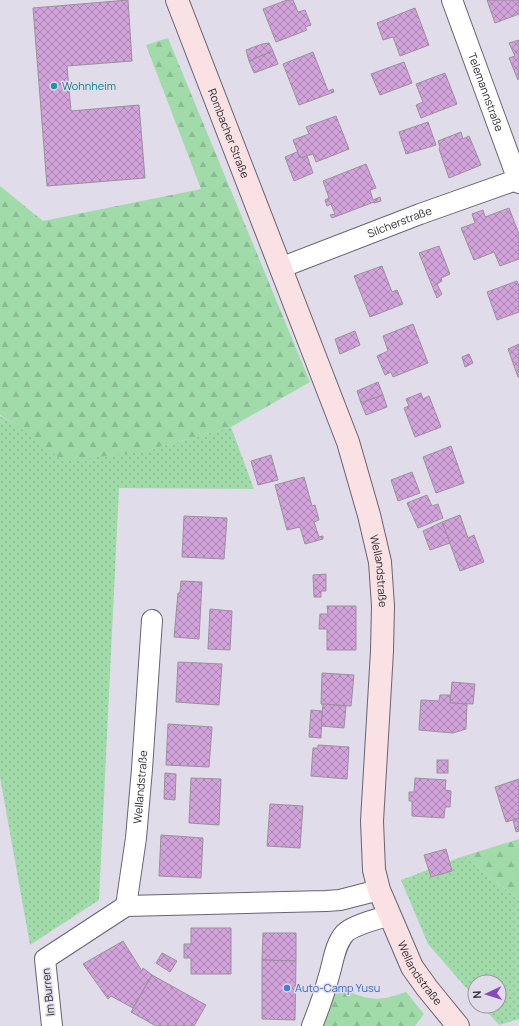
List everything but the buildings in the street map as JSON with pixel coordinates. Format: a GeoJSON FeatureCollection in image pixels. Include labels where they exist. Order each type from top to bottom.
{"type":"FeatureCollection","features":[{"type":"Feature","properties":{"kind":"main road","name":"Rombacher Straße"},"geometry":{"type":"LineString","coordinates":[[177,0],[280,268]]}},
{"type":"Feature","properties":{"kind":"main road","name":"Wellandstraße"},"geometry":{"type":"LineString","coordinates":[[280,268],[348,442],[369,515],[380,562],[383,606],[382,651],[372,821],[374,870],[379,890],[412,967],[458,1026]]}},
{"type":"Feature","properties":{"kind":"street","name":"Telemannstraße"},"geometry":{"type":"LineString","coordinates":[[452,0],[519,180]]}},
{"type":"Feature","properties":{"kind":"street","name":"Silcherstraße"},"geometry":{"type":"LineString","coordinates":[[280,268],[420,214],[519,180]]}},
{"type":"Feature","properties":{"kind":"street","name":"Wellandstraße"},"geometry":{"type":"LineString","coordinates":[[126,906],[136,838],[152,620]]}},
{"type":"Feature","properties":{"kind":"street"},"geometry":{"type":"LineString","coordinates":[[126,906],[334,900],[379,890]]}},
{"type":"Feature","properties":{"kind":"street"},"geometry":{"type":"LineString","coordinates":[[334,900],[345,932]]}},
{"type":"Feature","properties":{"kind":"street","name":"Im Burren"},"geometry":{"type":"LineString","coordinates":[[52,1026],[45,959],[126,906]]}},
{"type":"Feature","properties":{"kind":"street"},"geometry":{"type":"LineString","coordinates":[[312,1026],[328,980],[337,945],[345,932],[390,914]]}},
{"type":"Feature","properties":{"kind":"green space"},"geometry":{"type":"Polygon","coordinates":[[[168,38],[310,382],[231,427],[141,452],[63,461],[13,423],[0,415],[0,186],[43,221],[201,189],[146,45],[168,38]]]}},
{"type":"Feature","properties":{"kind":"green space"},"geometry":{"type":"Polygon","coordinates":[[[0,416],[13,423],[141,452],[231,427],[254,489],[119,488],[99,900],[30,945],[0,777],[0,416]]]}},
{"type":"Feature","properties":{"kind":"green space"},"geometry":{"type":"Polygon","coordinates":[[[519,839],[519,900],[464,856],[519,839]]]}},
{"type":"Feature","properties":{"kind":"green space"},"geometry":{"type":"Polygon","coordinates":[[[464,856],[519,900],[519,1019],[499,1025],[489,1014],[507,1014],[507,974],[467,974],[467,989],[428,944],[401,880],[464,856]]]}},
{"type":"Feature","properties":{"kind":"green space"},"geometry":{"type":"Polygon","coordinates":[[[328,980],[362,997],[377,999],[406,992],[424,1014],[415,1026],[312,1026],[328,980]]]}},
{"type":"Feature","properties":{"kind":"place","name":"Wohnheim"},"geometry":{"type":"Point","coordinates":[54,86]}},
{"type":"Feature","properties":{"kind":"place","name":"Auto-Camp Yusu"},"geometry":{"type":"Point","coordinates":[287,988]}}]}
